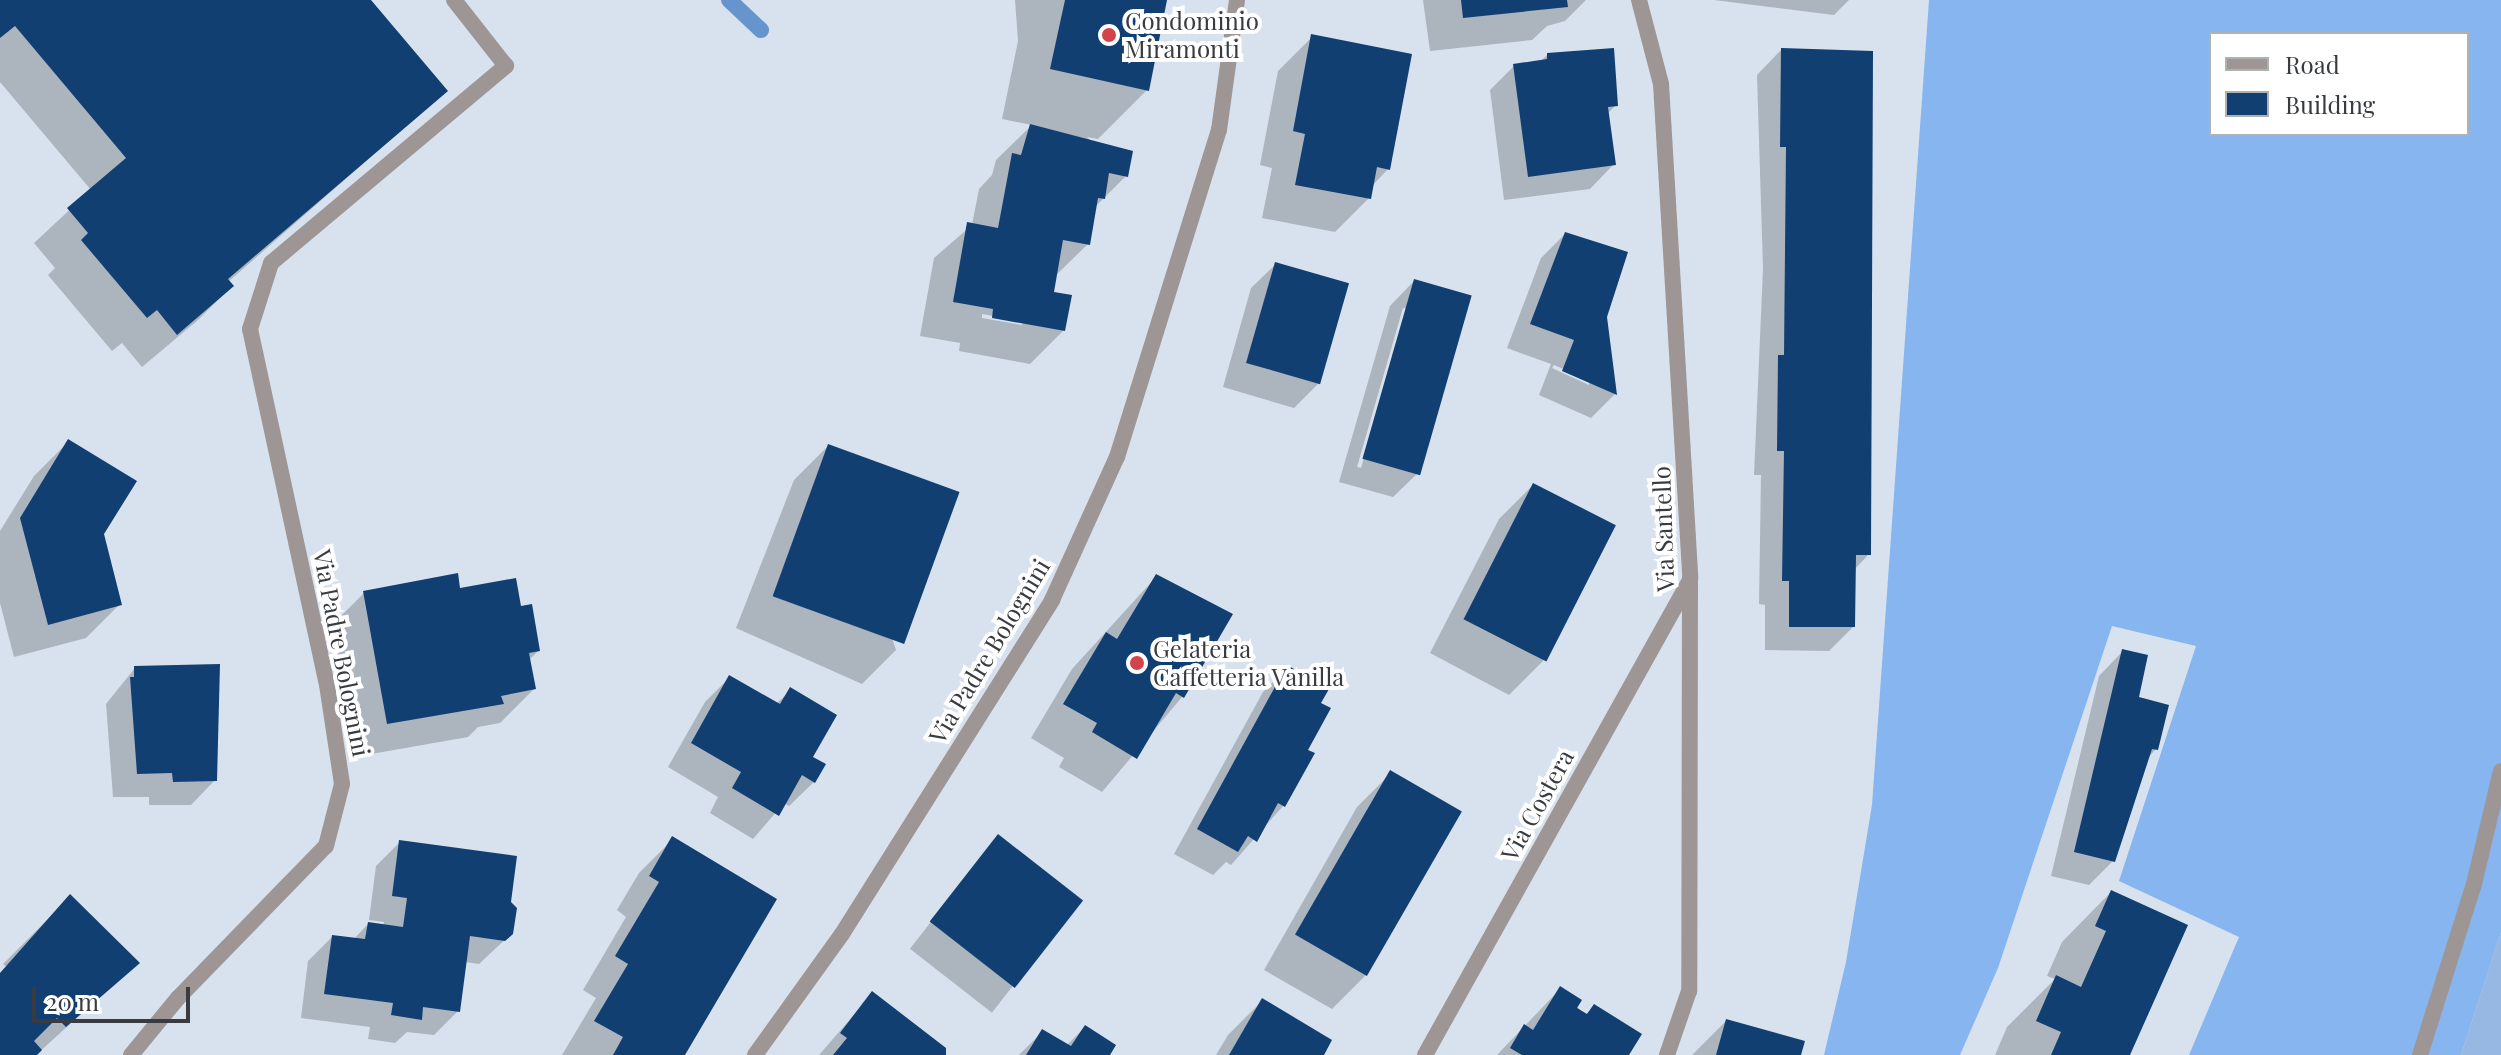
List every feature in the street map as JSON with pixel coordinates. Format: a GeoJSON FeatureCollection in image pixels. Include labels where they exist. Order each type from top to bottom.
{"type":"FeatureCollection","features":[{"type":"Feature","properties":{"kind":"street","name":"Via Padre Bolognini"},"geometry":{"type":"LineString","coordinates":[[131,1055],[178,998],[326,846],[342,784],[327,685],[250,329],[271,263],[506,66],[454,0]]}},
{"type":"Feature","properties":{"kind":"street","name":"Via Padre Bolognini"},"geometry":{"type":"LineString","coordinates":[[755,1055],[842,934],[1059,586],[1117,457],[1219,130],[1237,0]]}},
{"type":"Feature","properties":{"kind":"street","name":"Via Santello"},"geometry":{"type":"LineString","coordinates":[[1639,0],[1661,84],[1690,578],[1689,991],[1667,1055]]}},
{"type":"Feature","properties":{"kind":"street","name":"Via Costera"},"geometry":{"type":"LineString","coordinates":[[1425,1055],[1690,578]]}},
{"type":"Feature","properties":{"kind":"street"},"geometry":{"type":"LineString","coordinates":[[2420,1055],[2474,884],[2501,771]]}},
{"type":"Feature","properties":{"kind":"shaded area"},"geometry":{"type":"Polygon","coordinates":[[[1929,0],[2501,0],[2501,932],[2461,1055],[2189,1055],[2239,937],[2119,881],[2196,646],[2112,626],[1998,968],[1960,1055],[1824,1055],[1846,962],[1872,805],[1929,0]]]}},
{"type":"Feature","properties":{"kind":"shaded area"},"geometry":{"type":"Polygon","coordinates":[[[2501,932],[2501,1055],[2461,1055],[2501,932]]]}},
{"type":"Feature","properties":{"kind":"building"},"geometry":{"type":"Polygon","coordinates":[[[0,0],[371,0],[448,91],[228,279],[234,286],[177,335],[157,310],[147,318],[81,240],[88,233],[67,208],[126,158],[15,26],[0,38],[0,0]]]}},
{"type":"Feature","properties":{"kind":"building","name":"Condominio Miramonti"},"geometry":{"type":"Polygon","coordinates":[[[1065,0],[1167,0],[1149,91],[1050,69],[1065,0]]]}},
{"type":"Feature","properties":{"kind":"building"},"geometry":{"type":"Polygon","coordinates":[[[1461,0],[1567,0],[1568,7],[1463,18],[1461,0]]]}},
{"type":"Feature","properties":{"kind":"building"},"geometry":{"type":"Polygon","coordinates":[[[1311,34],[1412,54],[1390,170],[1377,167],[1371,199],[1295,185],[1305,134],[1293,131],[1311,34]]]}},
{"type":"Feature","properties":{"kind":"building"},"geometry":{"type":"Polygon","coordinates":[[[1614,48],[1618,106],[1608,107],[1616,165],[1528,177],[1513,64],[1547,59],[1547,53],[1614,48]]]}},
{"type":"Feature","properties":{"kind":"building"},"geometry":{"type":"Polygon","coordinates":[[[1781,48],[1873,51],[1871,555],[1856,555],[1855,627],[1789,627],[1789,581],[1782,581],[1784,451],[1777,451],[1778,355],[1784,355],[1786,147],[1780,147],[1781,48]]]}},
{"type":"Feature","properties":{"kind":"building"},"geometry":{"type":"Polygon","coordinates":[[[1030,124],[1133,151],[1128,177],[1109,173],[1105,199],[1098,198],[1090,245],[1063,240],[1054,292],[1072,295],[1065,331],[992,318],[993,309],[953,302],[967,222],[998,228],[1012,153],[1021,155],[1030,124]]]}},
{"type":"Feature","properties":{"kind":"building"},"geometry":{"type":"Polygon","coordinates":[[[1565,232],[1628,252],[1607,317],[1617,395],[1562,371],[1574,340],[1530,324],[1565,232]]]}},
{"type":"Feature","properties":{"kind":"building"},"geometry":{"type":"Polygon","coordinates":[[[1275,262],[1349,283],[1320,384],[1246,363],[1275,262]]]}},
{"type":"Feature","properties":{"kind":"building"},"geometry":{"type":"Polygon","coordinates":[[[1414,279],[1472,296],[1420,475],[1362,459],[1414,279]]]}},
{"type":"Feature","properties":{"kind":"building"},"geometry":{"type":"Polygon","coordinates":[[[68,439],[137,481],[104,534],[122,605],[48,625],[20,518],[68,439]]]}},
{"type":"Feature","properties":{"kind":"building"},"geometry":{"type":"Polygon","coordinates":[[[828,444],[960,492],[904,644],[773,596],[828,444]]]}},
{"type":"Feature","properties":{"kind":"building"},"geometry":{"type":"Polygon","coordinates":[[[1533,483],[1616,525],[1546,662],[1464,619],[1533,483]]]}},
{"type":"Feature","properties":{"kind":"building"},"geometry":{"type":"Polygon","coordinates":[[[458,573],[460,588],[516,578],[521,606],[532,604],[540,651],[529,653],[536,689],[501,696],[504,704],[387,724],[363,591],[458,573]]]}},
{"type":"Feature","properties":{"kind":"building"},"geometry":{"type":"Polygon","coordinates":[[[1156,574],[1233,614],[1184,698],[1176,693],[1137,759],[1092,732],[1097,723],[1063,704],[1106,632],[1117,639],[1156,574]]]}},
{"type":"Feature","properties":{"kind":"building"},"geometry":{"type":"Polygon","coordinates":[[[2122,649],[2148,655],[2139,697],[2169,705],[2158,750],[2152,749],[2115,862],[2074,852],[2122,649]]]}},
{"type":"Feature","properties":{"kind":"building"},"geometry":{"type":"Polygon","coordinates":[[[220,664],[217,781],[173,782],[172,773],[137,774],[130,677],[134,677],[134,666],[220,664]]]}},
{"type":"Feature","properties":{"kind":"building"},"geometry":{"type":"Polygon","coordinates":[[[1287,665],[1329,689],[1321,703],[1331,708],[1308,750],[1315,753],[1285,807],[1278,803],[1257,842],[1248,836],[1238,852],[1197,829],[1287,665]]]}},
{"type":"Feature","properties":{"kind":"building"},"geometry":{"type":"Polygon","coordinates":[[[729,675],[780,704],[790,687],[837,715],[813,757],[826,764],[815,783],[802,775],[779,816],[732,788],[741,772],[691,743],[729,675]]]}},
{"type":"Feature","properties":{"kind":"building"},"geometry":{"type":"Polygon","coordinates":[[[1390,770],[1462,812],[1367,976],[1295,935],[1390,770]]]}},
{"type":"Feature","properties":{"kind":"building"},"geometry":{"type":"Polygon","coordinates":[[[998,834],[1083,900],[1015,988],[930,921],[998,834]]]}},
{"type":"Feature","properties":{"kind":"building"},"geometry":{"type":"Polygon","coordinates":[[[672,836],[777,899],[685,1055],[613,1055],[623,1037],[594,1021],[628,964],[615,956],[659,882],[649,876],[672,836]]]}},
{"type":"Feature","properties":{"kind":"building"},"geometry":{"type":"Polygon","coordinates":[[[399,840],[517,856],[511,902],[517,908],[513,934],[505,941],[470,936],[460,1012],[423,1007],[422,1020],[391,1015],[393,1003],[324,994],[332,935],[365,939],[368,922],[403,927],[407,898],[392,896],[399,840]]]}},
{"type":"Feature","properties":{"kind":"building"},"geometry":{"type":"Polygon","coordinates":[[[2111,890],[2188,925],[2130,1055],[2051,1055],[2061,1032],[2036,1021],[2056,975],[2081,987],[2106,931],[2095,926],[2111,890]]]}},
{"type":"Feature","properties":{"kind":"building"},"geometry":{"type":"Polygon","coordinates":[[[70,894],[140,963],[66,1027],[57,1018],[34,1041],[42,1050],[37,1055],[0,1055],[0,973],[70,894]]]}},
{"type":"Feature","properties":{"kind":"building"},"geometry":{"type":"Polygon","coordinates":[[[1560,986],[1582,1000],[1577,1008],[1587,1014],[1594,1004],[1642,1034],[1629,1055],[1522,1055],[1510,1048],[1524,1024],[1533,1030],[1560,986]]]}},
{"type":"Feature","properties":{"kind":"building"},"geometry":{"type":"Polygon","coordinates":[[[872,991],[946,1048],[946,1055],[833,1055],[847,1038],[840,1033],[872,991]]]}},
{"type":"Feature","properties":{"kind":"building"},"geometry":{"type":"Polygon","coordinates":[[[1262,998],[1332,1040],[1324,1055],[1229,1055],[1262,998]]]}},
{"type":"Feature","properties":{"kind":"building"},"geometry":{"type":"Polygon","coordinates":[[[1726,1019],[1805,1041],[1801,1055],[1716,1055],[1726,1019]]]}},
{"type":"Feature","properties":{"kind":"building"},"geometry":{"type":"Polygon","coordinates":[[[1085,1025],[1116,1045],[1110,1055],[1026,1055],[1042,1029],[1071,1046],[1085,1025]]]}},
{"type":"Feature","properties":{"kind":"waterway"},"geometry":{"type":"LineString","coordinates":[[729,0],[761,30]]}},
{"type":"Feature","properties":{"kind":"place","name":"Condominio Miramonti"},"geometry":{"type":"Point","coordinates":[1109,35]}},
{"type":"Feature","properties":{"kind":"place","name":"Gelateria Caffetteria Vanilla"},"geometry":{"type":"Point","coordinates":[1137,663]}}]}
